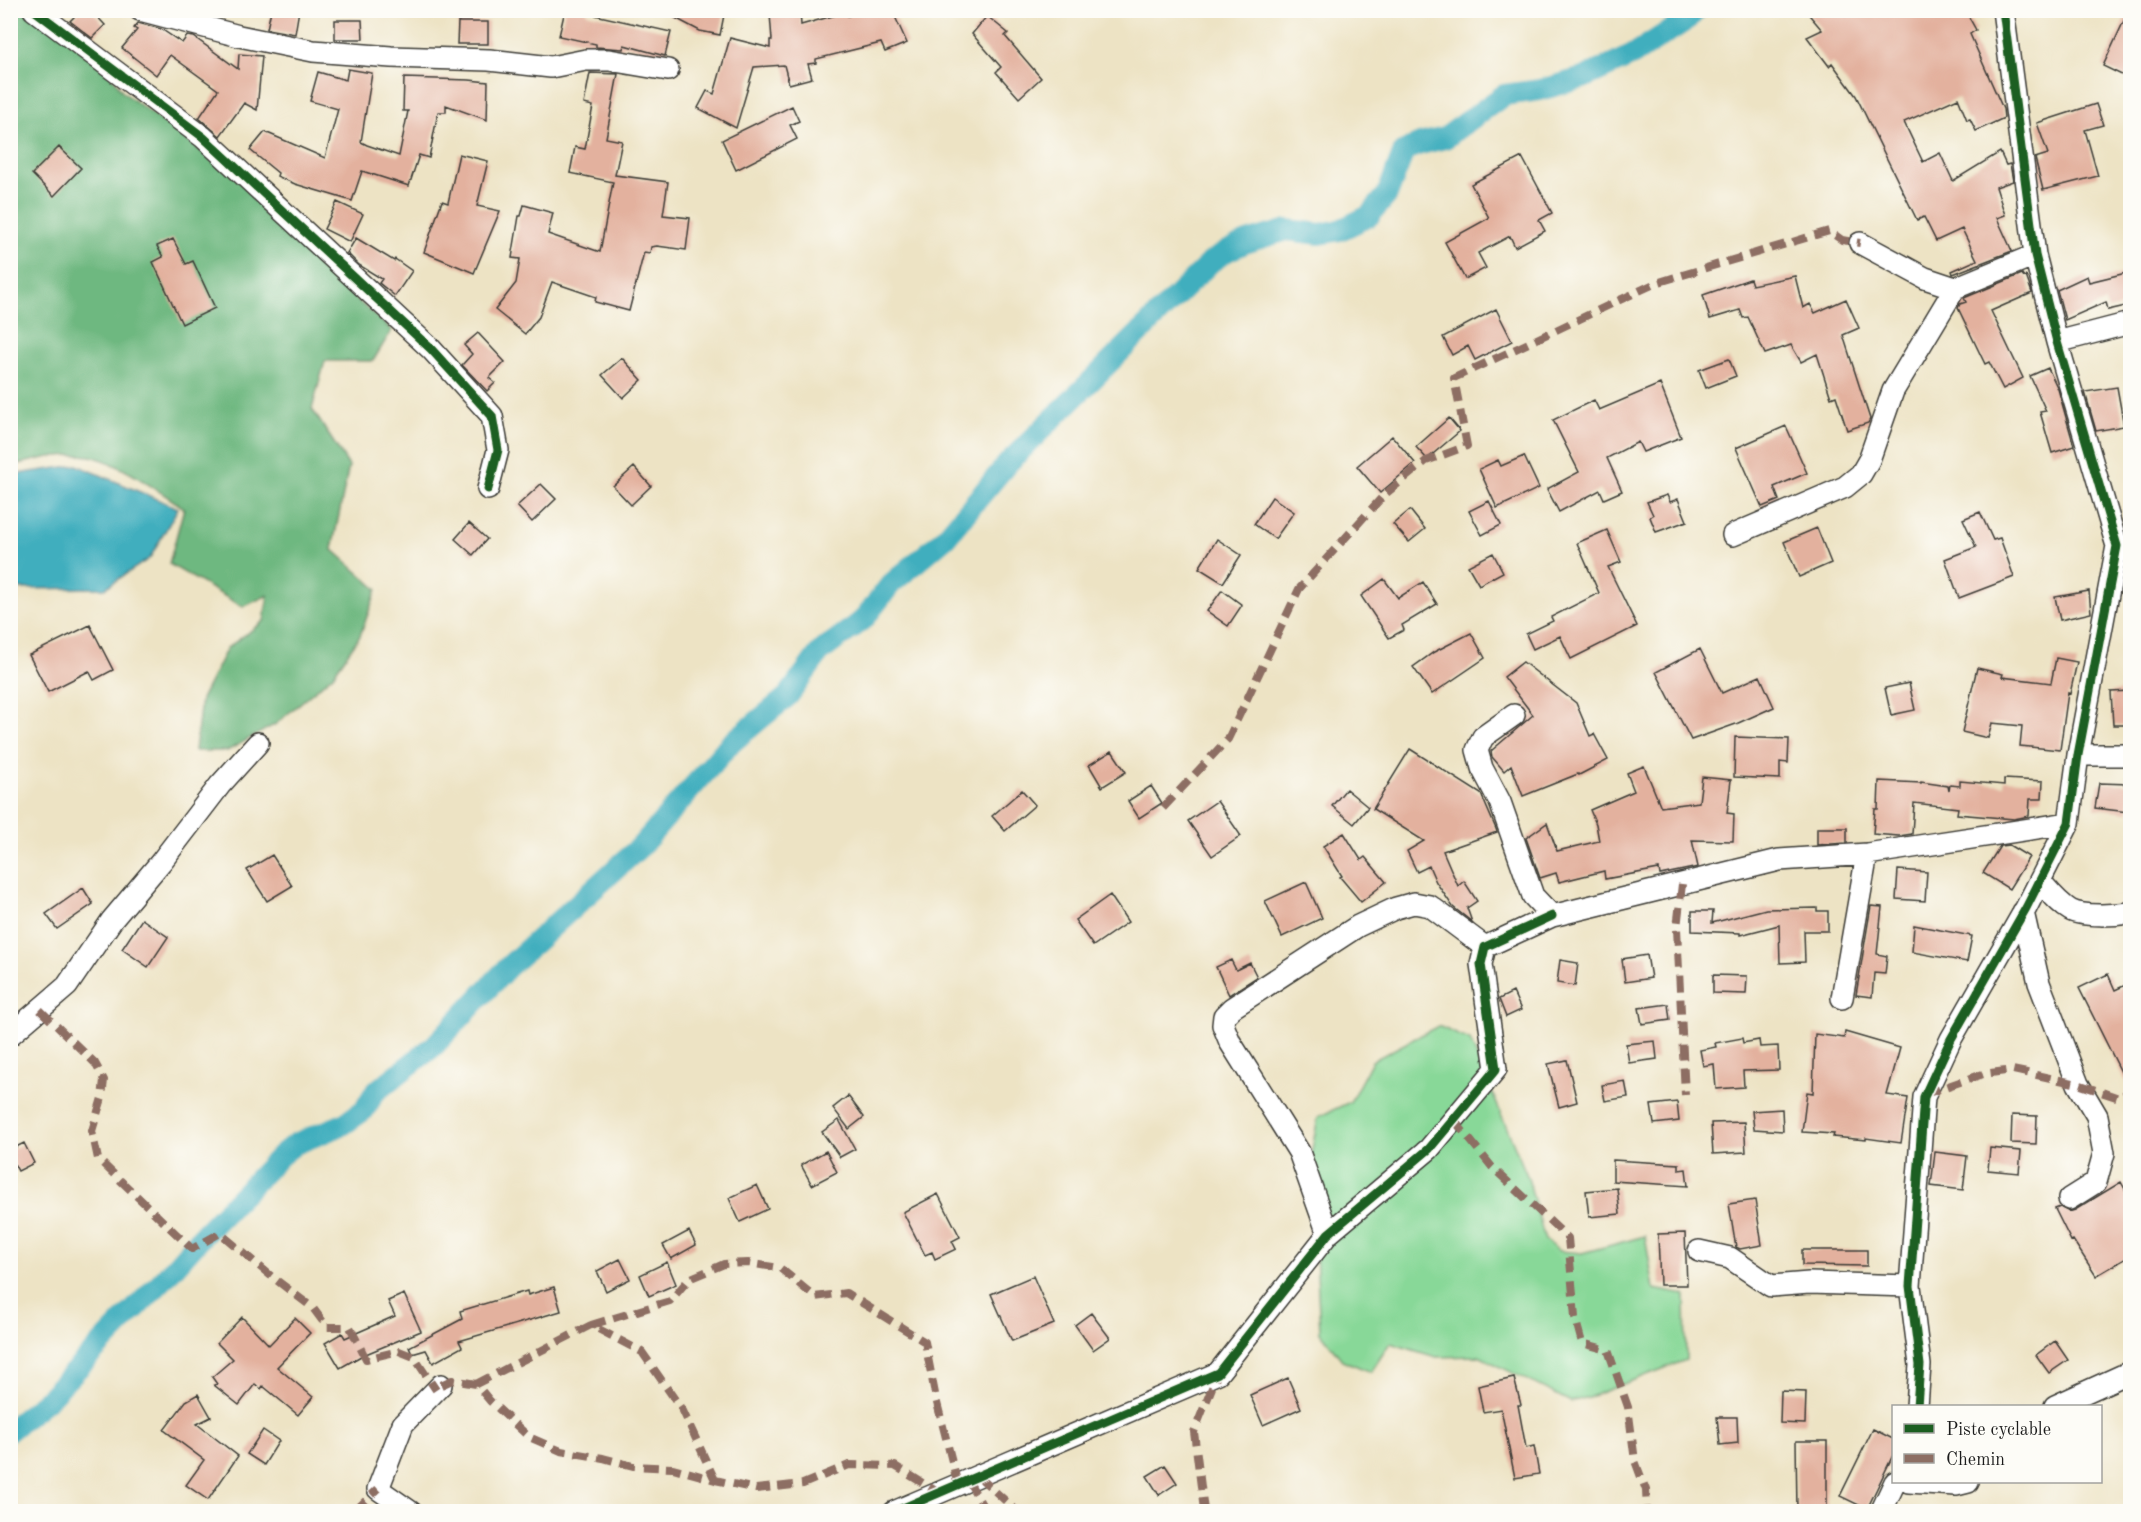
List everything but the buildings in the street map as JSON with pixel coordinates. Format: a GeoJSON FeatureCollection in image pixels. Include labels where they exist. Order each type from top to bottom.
{"type":"FeatureCollection","features":[{"type":"Feature","properties":{"kind":"street"},"geometry":{"type":"LineString","coordinates":[[33,10],[203,137],[431,350],[492,416],[498,450],[488,489]]}},
{"type":"Feature","properties":{"kind":"street"},"geometry":{"type":"LineString","coordinates":[[140,10],[239,36],[313,51],[391,57],[489,60],[551,68],[586,60],[609,60],[668,70]]}},
{"type":"Feature","properties":{"kind":"street"},"geometry":{"type":"LineString","coordinates":[[1917,1405],[1920,1365],[1910,1286],[1924,1097],[1951,1039],[2040,881],[2069,823],[2078,755],[2117,546],[2057,342],[2035,255],[2003,10]]}},
{"type":"Feature","properties":{"kind":"street"},"geometry":{"type":"LineString","coordinates":[[1860,243],[1925,278],[1955,288]]}},
{"type":"Feature","properties":{"kind":"street"},"geometry":{"type":"LineString","coordinates":[[1733,535],[1845,487],[1861,474],[1869,460],[1893,391],[1955,288],[2035,255]]}},
{"type":"Feature","properties":{"kind":"street"},"geometry":{"type":"LineString","coordinates":[[2057,342],[2130,323]]}},
{"type":"Feature","properties":{"kind":"street"},"geometry":{"type":"LineString","coordinates":[[1514,715],[1483,736],[1477,750],[1482,768],[1500,802],[1533,896],[1552,916]]}},
{"type":"Feature","properties":{"kind":"street"},"geometry":{"type":"LineString","coordinates":[[10,1035],[67,986],[112,920],[161,862],[220,785],[258,743]]}},
{"type":"Feature","properties":{"kind":"street"},"geometry":{"type":"LineString","coordinates":[[2078,755],[2130,755]]}},
{"type":"Feature","properties":{"kind":"street"},"geometry":{"type":"LineString","coordinates":[[1485,947],[1552,916],[1779,860],[1867,854],[2069,823]]}},
{"type":"Feature","properties":{"kind":"street"},"geometry":{"type":"LineString","coordinates":[[1842,998],[1867,854]]}},
{"type":"Feature","properties":{"kind":"street"},"geometry":{"type":"LineString","coordinates":[[2040,881],[2054,898],[2072,912],[2130,913]]}},
{"type":"Feature","properties":{"kind":"street"},"geometry":{"type":"LineString","coordinates":[[1328,1234],[1299,1152],[1230,1042],[1223,1025],[1224,1016],[1232,1008],[1358,926],[1396,908],[1414,903],[1430,906],[1485,947]]}},
{"type":"Feature","properties":{"kind":"street"},"geometry":{"type":"LineString","coordinates":[[2023,912],[2039,983],[2078,1084],[2097,1116],[2104,1153],[2096,1182],[2069,1198]]}},
{"type":"Feature","properties":{"kind":"street"},"geometry":{"type":"LineString","coordinates":[[894,1512],[1218,1373],[1328,1234],[1429,1149],[1496,1069],[1481,964],[1485,947]]}},
{"type":"Feature","properties":{"kind":"street"},"geometry":{"type":"LineString","coordinates":[[1699,1251],[1730,1258],[1771,1287],[1809,1283],[1910,1286]]}},
{"type":"Feature","properties":{"kind":"street"},"geometry":{"type":"LineString","coordinates":[[2059,1405],[2130,1372]]}},
{"type":"Feature","properties":{"kind":"street"},"geometry":{"type":"LineString","coordinates":[[411,1512],[378,1489],[403,1424],[441,1385]]}},
{"type":"Feature","properties":{"kind":"street"},"geometry":{"type":"LineString","coordinates":[[1881,1512],[1895,1483]]}},
{"type":"Feature","properties":{"kind":"street"},"geometry":{"type":"LineString","coordinates":[[1925,1483],[1956,1485],[1964,1483]]}},
{"type":"Feature","properties":{"kind":"green space"},"geometry":{"type":"Polygon","coordinates":[[[10,11],[51,11],[81,32],[123,92],[243,182],[358,301],[392,330],[373,361],[325,361],[312,409],[349,466],[332,549],[377,589],[360,636],[333,675],[276,724],[227,751],[195,751],[201,699],[227,648],[264,621],[268,595],[243,607],[169,564],[184,508],[112,464],[89,456],[69,455],[11,466],[10,11]]]}},
{"type":"Feature","properties":{"kind":"green space"},"geometry":{"type":"Polygon","coordinates":[[[1438,1026],[1470,1040],[1528,1178],[1545,1240],[1559,1251],[1582,1253],[1645,1236],[1654,1289],[1685,1295],[1686,1360],[1571,1402],[1479,1356],[1436,1357],[1390,1343],[1371,1372],[1342,1360],[1320,1332],[1311,1155],[1318,1117],[1350,1102],[1372,1061],[1438,1026]]]}},
{"type":"Feature","properties":{"kind":"water"},"geometry":{"type":"Polygon","coordinates":[[[77,465],[178,508],[150,558],[105,588],[11,589],[11,475],[77,465]]]}},
{"type":"Feature","properties":{"kind":"waterway"},"geometry":{"type":"LineString","coordinates":[[10,1430],[47,1400],[281,1155],[295,1144],[344,1124],[364,1110],[375,1092],[434,1046],[509,966],[641,846],[730,744],[788,696],[820,652],[863,620],[891,584],[945,538],[1008,463],[1211,262],[1227,251],[1247,242],[1287,230],[1320,234],[1340,230],[1369,216],[1387,195],[1404,151],[1420,144],[1445,138],[1504,95],[1540,90],[1583,78],[1633,55],[1688,19],[1696,10]]}},
{"type":"Feature","properties":{"kind":"marked path"},"geometry":{"type":"LineString","coordinates":[[1163,808],[1228,739],[1299,589],[1384,495],[1426,461],[1467,446],[1454,378],[1656,283],[1829,231],[1842,240],[1860,243]]}},
{"type":"Feature","properties":{"kind":"marked path"},"geometry":{"type":"LineString","coordinates":[[1682,884],[1677,928],[1685,1095]]}},
{"type":"Feature","properties":{"kind":"marked path"},"geometry":{"type":"LineString","coordinates":[[40,1010],[95,1063],[104,1080],[102,1098],[92,1131],[98,1159],[192,1249],[220,1233],[313,1308],[327,1327],[350,1327],[366,1359],[399,1351],[414,1357],[436,1390]]}},
{"type":"Feature","properties":{"kind":"marked path"},"geometry":{"type":"LineString","coordinates":[[1925,1094],[1983,1074],[2013,1070],[2078,1084],[2119,1098],[2130,1091]]}},
{"type":"Feature","properties":{"kind":"marked path"},"geometry":{"type":"LineString","coordinates":[[1454,1120],[1492,1167],[1568,1238],[1575,1317],[1582,1343],[1608,1350],[1628,1407],[1635,1461],[1646,1490],[1647,1512]]}},
{"type":"Feature","properties":{"kind":"marked path"},"geometry":{"type":"LineString","coordinates":[[591,1325],[670,1301],[689,1279],[724,1264],[748,1263],[780,1268],[815,1297],[846,1293],[925,1342],[936,1399],[958,1485]]}},
{"type":"Feature","properties":{"kind":"marked path"},"geometry":{"type":"LineString","coordinates":[[476,1384],[591,1325],[642,1352],[683,1411],[715,1480]]}},
{"type":"Feature","properties":{"kind":"marked path"},"geometry":{"type":"LineString","coordinates":[[1206,1512],[1194,1432],[1218,1373]]}},
{"type":"Feature","properties":{"kind":"marked path"},"geometry":{"type":"LineString","coordinates":[[441,1385],[452,1380],[476,1384],[490,1401],[529,1437],[561,1451],[633,1466],[673,1468],[756,1489],[803,1484],[849,1465],[895,1466],[939,1493]]}},
{"type":"Feature","properties":{"kind":"marked path"},"geometry":{"type":"LineString","coordinates":[[978,1476],[1018,1512]]}},
{"type":"Feature","properties":{"kind":"marked path"},"geometry":{"type":"LineString","coordinates":[[968,1480],[986,1512]]}},
{"type":"Feature","properties":{"kind":"marked path"},"geometry":{"type":"LineString","coordinates":[[357,1512],[358,1508],[378,1489]]}},
{"type":"Feature","properties":{"kind":"cycle path"},"geometry":{"type":"LineString","coordinates":[[34,10],[203,137],[431,349],[492,416],[498,450],[488,489]]}},
{"type":"Feature","properties":{"kind":"cycle path"},"geometry":{"type":"LineString","coordinates":[[1917,1405],[1920,1365],[1910,1286],[1924,1097],[1951,1039],[2026,908],[2069,823],[2078,755],[2117,546],[2057,342],[2035,255],[2003,10]]}},
{"type":"Feature","properties":{"kind":"cycle path"},"geometry":{"type":"LineString","coordinates":[[894,1512],[1218,1373],[1328,1234],[1429,1149],[1496,1069],[1481,964],[1485,947],[1552,916]]}}]}
